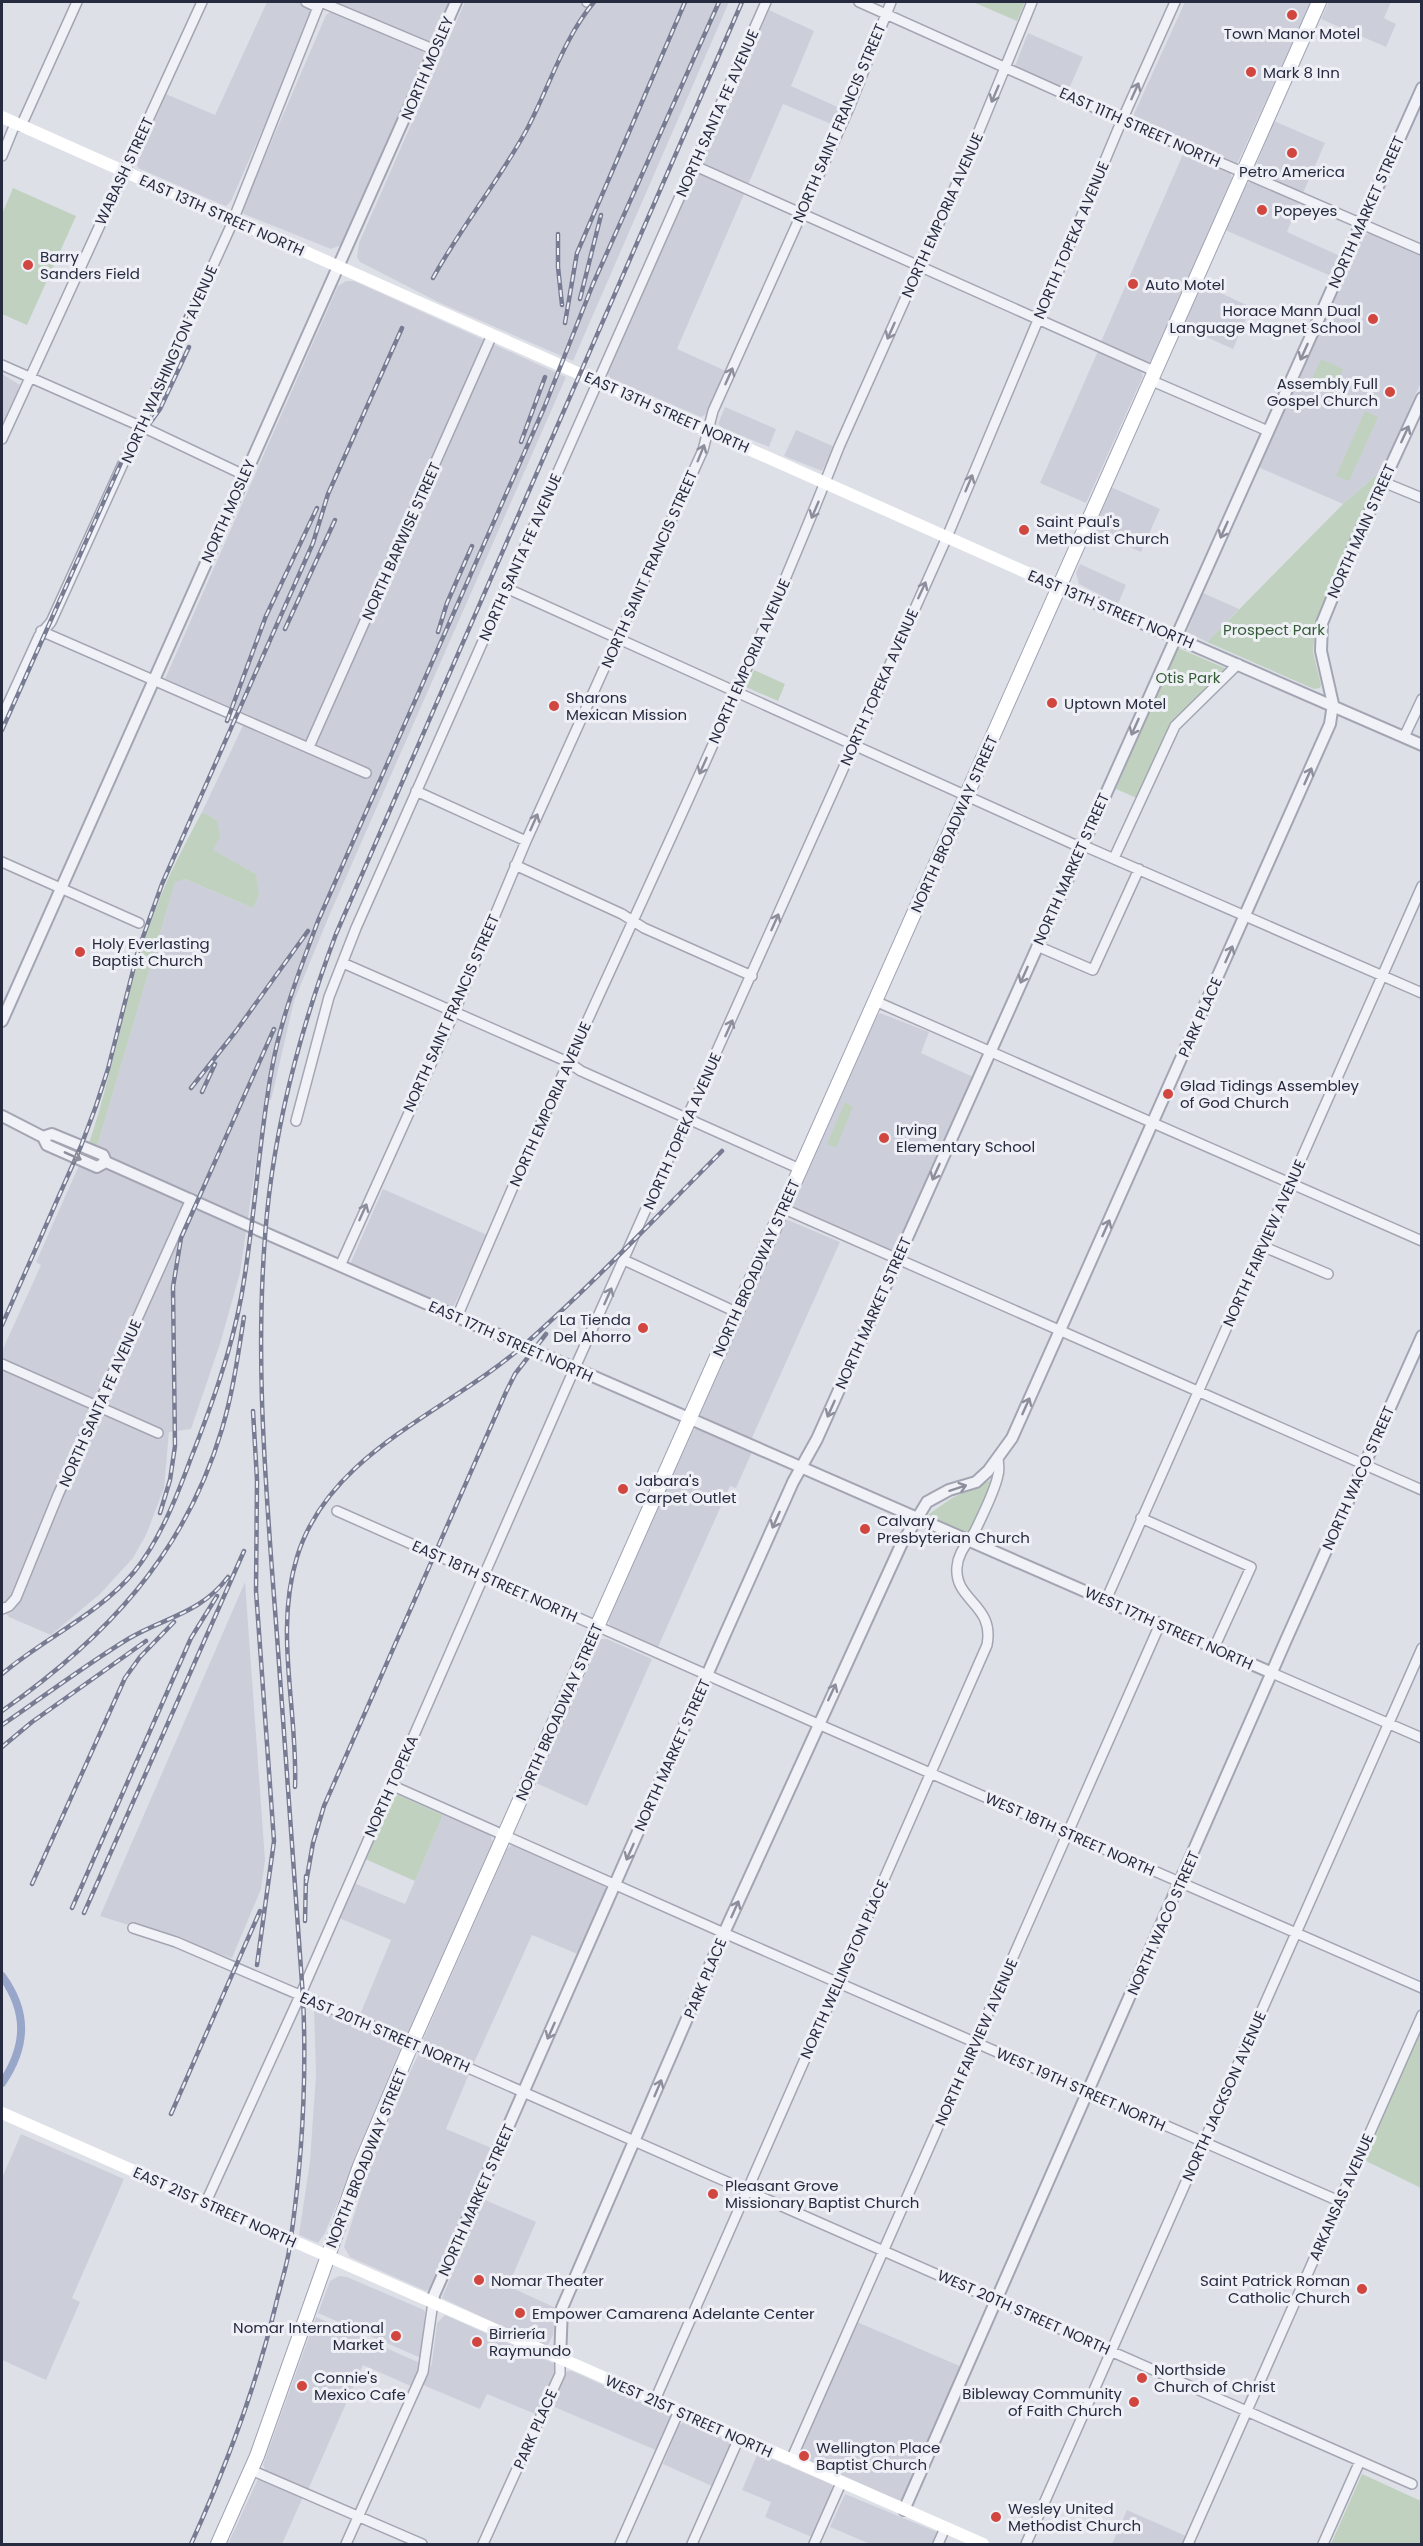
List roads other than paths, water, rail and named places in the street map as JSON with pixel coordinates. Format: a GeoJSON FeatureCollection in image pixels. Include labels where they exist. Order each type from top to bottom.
{"type":"FeatureCollection","features":[{"type":"Feature","properties":{"kind":"main road","name":"NORTH BROADWAY STREET"},"geometry":{"type":"LineString","coordinates":[[218,2544],[251,2470],[360,2166],[412,2043],[1319,2]]}},
{"type":"Feature","properties":{"kind":"main road","name":"EAST 13TH STREET NORTH"},"geometry":{"type":"LineString","coordinates":[[2,117],[1059,587]]}},
{"type":"Feature","properties":{"kind":"main road","name":"EAST 21ST STREET NORTH"},"geometry":{"type":"LineString","coordinates":[[2,2113],[560,2359]]}},
{"type":"Feature","properties":{"kind":"main road","name":"WEST 21ST STREET NORTH"},"geometry":{"type":"LineString","coordinates":[[560,2359],[983,2544]]}},
{"type":"Feature","properties":{"kind":"street"},"geometry":{"type":"LineString","coordinates":[[2,156],[77,2]]}},
{"type":"Feature","properties":{"kind":"street","name":"WABASH STREET"},"geometry":{"type":"LineString","coordinates":[[2,439],[202,2]]}},
{"type":"Feature","properties":{"kind":"street"},"geometry":{"type":"LineString","coordinates":[[306,2],[320,3],[435,50]]}},
{"type":"Feature","properties":{"kind":"street","name":"NORTH MOSLEY"},"geometry":{"type":"LineString","coordinates":[[2,1021],[456,2]]}},
{"type":"Feature","properties":{"kind":"street","name":"NORTH SANTA FE AVENUE"},"geometry":{"type":"LineString","coordinates":[[296,1121],[318,1034],[343,963],[416,791],[766,2]]}},
{"type":"Feature","properties":{"kind":"street","name":"EAST 11TH STREET NORTH"},"geometry":{"type":"LineString","coordinates":[[859,2],[1122,120],[1422,250]]}},
{"type":"Feature","properties":{"kind":"street","name":"NORTH SAINT FRANCIS STREET"},"geometry":{"type":"LineString","coordinates":[[340,1266],[454,1013],[515,865],[703,450],[713,411],[849,108],[891,2]]}},
{"type":"Feature","properties":{"kind":"street","name":"NORTH EMPORIA AVENUE"},"geometry":{"type":"LineString","coordinates":[[457,1317],[568,1062],[736,692],[1006,68],[1007,60],[1032,2]]}},
{"type":"Feature","properties":{"kind":"street","name":"NORTH TOPEKA AVENUE"},"geometry":{"type":"LineString","coordinates":[[575,1368],[947,537],[1122,120],[1175,2]]}},
{"type":"Feature","properties":{"kind":"street","name":"NORTH WASHINGTON AVENUE"},"geometry":{"type":"LineString","coordinates":[[2,717],[41,632],[51,622],[233,220],[320,3]]}},
{"type":"Feature","properties":{"kind":"street","name":"NORTH MARKET STREET"},"geometry":{"type":"LineString","coordinates":[[346,2544],[423,2372],[434,2295],[707,1675],[801,1467],[817,1439],[1422,88]]}},
{"type":"Feature","properties":{"kind":"street"},"geometry":{"type":"LineString","coordinates":[[693,165],[1038,321],[1268,431]]}},
{"type":"Feature","properties":{"kind":"street","name":"NORTH BARWISE STREET"},"geometry":{"type":"LineString","coordinates":[[309,747],[492,334]]}},
{"type":"Feature","properties":{"kind":"street"},"geometry":{"type":"LineString","coordinates":[[2,365],[141,426],[244,475]]}},
{"type":"Feature","properties":{"kind":"street","name":"NORTH MAIN STREET"},"geometry":{"type":"LineString","coordinates":[[1333,704],[1321,651],[1322,623],[1330,600],[1422,398]]}},
{"type":"Feature","properties":{"kind":"street"},"geometry":{"type":"LineString","coordinates":[[1383,482],[1422,498]]}},
{"type":"Feature","properties":{"kind":"street","name":"EAST 13TH STREET NORTH"},"geometry":{"type":"LineString","coordinates":[[1059,587],[1333,704],[1422,745]]}},
{"type":"Feature","properties":{"kind":"street"},"geometry":{"type":"LineString","coordinates":[[506,588],[966,797],[1073,844],[1082,845],[1114,858],[1422,993]]}},
{"type":"Feature","properties":{"kind":"street"},"geometry":{"type":"LineString","coordinates":[[41,632],[366,773]]}},
{"type":"Feature","properties":{"kind":"street"},"geometry":{"type":"LineString","coordinates":[[1114,858],[1175,726],[1238,664]]}},
{"type":"Feature","properties":{"kind":"street"},"geometry":{"type":"LineString","coordinates":[[1404,737],[1422,699]]}},
{"type":"Feature","properties":{"kind":"street","name":"PARK PLACE"},"geometry":{"type":"LineString","coordinates":[[483,2544],[560,2374],[562,2308],[724,1933],[818,1724],[901,1545],[927,1502],[976,1482],[988,1471],[1012,1438],[1330,724],[1333,704]]}},
{"type":"Feature","properties":{"kind":"street"},"geometry":{"type":"LineString","coordinates":[[416,791],[526,841]]}},
{"type":"Feature","properties":{"kind":"street"},"geometry":{"type":"LineString","coordinates":[[2,862],[139,923]]}},
{"type":"Feature","properties":{"kind":"street"},"geometry":{"type":"LineString","coordinates":[[515,865],[752,976]]}},
{"type":"Feature","properties":{"kind":"street"},"geometry":{"type":"LineString","coordinates":[[1037,946],[1093,970],[1138,869]]}},
{"type":"Feature","properties":{"kind":"street","name":"NORTH FAIRVIEW AVENUE"},"geometry":{"type":"LineString","coordinates":[[1106,1600],[1422,886]]}},
{"type":"Feature","properties":{"kind":"street"},"geometry":{"type":"LineString","coordinates":[[343,963],[568,1062],[581,1071],[800,1169]]}},
{"type":"Feature","properties":{"kind":"street"},"geometry":{"type":"LineString","coordinates":[[875,1001],[1422,1240]]}},
{"type":"Feature","properties":{"kind":"street","name":"EAST 17TH STREET NORTH"},"geometry":{"type":"LineString","coordinates":[[2,1116],[43,1137],[52,1134],[103,1155],[106,1162],[917,1518]]}},
{"type":"Feature","properties":{"kind":"street","name":"NORTH SANTA FE AVENUE"},"geometry":{"type":"LineString","coordinates":[[5,1608],[15,1598],[191,1199]]}},
{"type":"Feature","properties":{"kind":"street"},"geometry":{"type":"LineString","coordinates":[[782,1208],[1422,1490]]}},
{"type":"Feature","properties":{"kind":"street"},"geometry":{"type":"LineString","coordinates":[[1262,1246],[1328,1274]]}},
{"type":"Feature","properties":{"kind":"street"},"geometry":{"type":"LineString","coordinates":[[624,1260],[736,1312]]}},
{"type":"Feature","properties":{"kind":"street","name":"NORTH WACO STREET"},"geometry":{"type":"LineString","coordinates":[[904,2510],[1422,1336]]}},
{"type":"Feature","properties":{"kind":"street"},"geometry":{"type":"LineString","coordinates":[[2,1364],[158,1432]]}},
{"type":"Feature","properties":{"kind":"street","name":"NORTH TOPEKA"},"geometry":{"type":"LineString","coordinates":[[206,2202],[300,1995],[575,1368]]}},
{"type":"Feature","properties":{"kind":"street","name":"PARK PLACE"},"geometry":{"type":"LineString","coordinates":[[968,1540],[974,1533],[998,1475],[998,1457]]}},
{"type":"Feature","properties":{"kind":"street","name":"EAST 18TH STREET NORTH"},"geometry":{"type":"LineString","coordinates":[[337,1511],[818,1724]]}},
{"type":"Feature","properties":{"kind":"street","name":"WEST 17TH STREET NORTH"},"geometry":{"type":"LineString","coordinates":[[917,1518],[1422,1738]]}},
{"type":"Feature","properties":{"kind":"street"},"geometry":{"type":"LineString","coordinates":[[1141,1518],[1251,1567],[1214,1648]]}},
{"type":"Feature","properties":{"kind":"street","name":"NORTH WELLINGTON PLACE"},"geometry":{"type":"LineString","coordinates":[[655,2400],[987,1645],[989,1634],[984,1614],[967,1597],[958,1579],[957,1568],[960,1552],[968,1540]]}},
{"type":"Feature","properties":{"kind":"street","name":"NORTH FAIRVIEW AVENUE"},"geometry":{"type":"LineString","coordinates":[[791,2460],[1160,1624]]}},
{"type":"Feature","properties":{"kind":"street","name":"NORTH JACKSON AVENUE"},"geometry":{"type":"LineString","coordinates":[[1026,2544],[1422,1648]]}},
{"type":"Feature","properties":{"kind":"street","name":"WEST 18TH STREET NORTH"},"geometry":{"type":"LineString","coordinates":[[818,1724],[1422,1988]]}},
{"type":"Feature","properties":{"kind":"street","name":"WEST 19TH STREET NORTH"},"geometry":{"type":"LineString","coordinates":[[392,1785],[724,1933],[1339,2201]]}},
{"type":"Feature","properties":{"kind":"street","name":"EAST 20TH STREET NORTH"},"geometry":{"type":"LineString","coordinates":[[133,1928],[176,1942],[635,2141]]}},
{"type":"Feature","properties":{"kind":"street","name":"ARKANSAS AVENUE"},"geometry":{"type":"LineString","coordinates":[[1188,2544],[1422,2015]]}},
{"type":"Feature","properties":{"kind":"street","name":"WEST 20TH STREET NORTH"},"geometry":{"type":"LineString","coordinates":[[635,2141],[1412,2484]]}},
{"type":"Feature","properties":{"kind":"street"},"geometry":{"type":"LineString","coordinates":[[620,2544],[679,2411]]}},
{"type":"Feature","properties":{"kind":"street"},"geometry":{"type":"LineString","coordinates":[[692,2544],[739,2438]]}},
{"type":"Feature","properties":{"kind":"street"},"geometry":{"type":"LineString","coordinates":[[1323,2544],[1360,2461]]}},
{"type":"Feature","properties":{"kind":"street"},"geometry":{"type":"LineString","coordinates":[[251,2470],[422,2544]]}},
{"type":"Feature","properties":{"kind":"street"},"geometry":{"type":"LineString","coordinates":[[814,2544],[841,2483]]}},
{"type":"Feature","properties":{"kind":"street"},"geometry":{"type":"LineString","coordinates":[[938,2544],[945,2528]]}},
{"type":"Feature","properties":{"kind":"waterway"},"geometry":{"type":"LineString","coordinates":[[2,1976],[16,2003],[21,2029],[16,2056],[2,2083]]}},
{"type":"Feature","properties":{"kind":"railway"},"geometry":{"type":"LineString","coordinates":[[433,278],[515,150],[565,48],[583,16],[594,2]]}},
{"type":"Feature","properties":{"kind":"railway"},"geometry":{"type":"LineString","coordinates":[[565,323],[577,253],[685,2]]}},
{"type":"Feature","properties":{"kind":"railway"},"geometry":{"type":"LineString","coordinates":[[2,1674],[87,1614],[120,1587],[134,1572],[152,1546],[174,1502],[213,1399],[237,1318],[250,1241],[272,1068],[286,1012],[304,957],[544,408],[593,284],[719,2]]}},
{"type":"Feature","properties":{"kind":"railway"},"geometry":{"type":"LineString","coordinates":[[191,2544],[239,2426],[259,2366],[285,2271],[297,2187],[302,2124],[303,1997],[265,1471],[261,1360],[264,1250],[269,1195],[287,1095],[304,1030],[336,934],[742,2]]}},
{"type":"Feature","properties":{"kind":"railway"},"geometry":{"type":"LineString","coordinates":[[580,299],[601,215]]}},
{"type":"Feature","properties":{"kind":"railway"},"geometry":{"type":"LineString","coordinates":[[558,234],[558,267],[562,305]]}},
{"type":"Feature","properties":{"kind":"railway"},"geometry":{"type":"LineString","coordinates":[[2,730],[206,272]]}},
{"type":"Feature","properties":{"kind":"railway"},"geometry":{"type":"LineString","coordinates":[[2,1325],[81,1146],[96,1106],[108,1069],[138,951],[162,884],[313,543],[328,494],[402,328]]}},
{"type":"Feature","properties":{"kind":"railway"},"geometry":{"type":"LineString","coordinates":[[137,441],[160,409],[189,347]]}},
{"type":"Feature","properties":{"kind":"railway"},"geometry":{"type":"LineString","coordinates":[[521,442],[545,377]]}},
{"type":"Feature","properties":{"kind":"railway"},"geometry":{"type":"LineString","coordinates":[[227,721],[266,616],[317,508]]}},
{"type":"Feature","properties":{"kind":"railway"},"geometry":{"type":"LineString","coordinates":[[285,629],[335,520]]}},
{"type":"Feature","properties":{"kind":"railway"},"geometry":{"type":"LineString","coordinates":[[438,632],[447,603],[472,546]]}},
{"type":"Feature","properties":{"kind":"railway"},"geometry":{"type":"LineString","coordinates":[[191,1088],[236,1031],[308,931]]}},
{"type":"Feature","properties":{"kind":"railway"},"geometry":{"type":"LineString","coordinates":[[160,1513],[170,1480],[175,1446],[173,1287],[181,1238],[274,1029]]}},
{"type":"Feature","properties":{"kind":"railway"},"geometry":{"type":"LineString","coordinates":[[202,1092],[215,1064]]}},
{"type":"Feature","properties":{"kind":"railway"},"geometry":{"type":"LineString","coordinates":[[295,1787],[287,1614],[290,1585],[297,1557],[313,1520],[335,1489],[363,1461],[394,1437],[494,1369],[550,1322],[722,1151]]}},
{"type":"Feature","properties":{"kind":"railway"},"geometry":{"type":"LineString","coordinates":[[2,1711],[75,1654],[108,1623],[164,1554],[187,1516],[206,1474],[222,1429],[244,1317]]}},
{"type":"Feature","properties":{"kind":"railway"},"geometry":{"type":"LineString","coordinates":[[306,1883],[313,1843],[324,1806],[506,1392],[515,1374],[546,1334]]}},
{"type":"Feature","properties":{"kind":"railway"},"geometry":{"type":"LineString","coordinates":[[253,1411],[257,1480],[256,1591],[274,1841],[257,1965]]}},
{"type":"Feature","properties":{"kind":"railway"},"geometry":{"type":"LineString","coordinates":[[84,1913],[244,1551]]}},
{"type":"Feature","properties":{"kind":"railway"},"geometry":{"type":"LineString","coordinates":[[2,1725],[128,1639],[194,1607],[206,1599],[228,1577]]}},
{"type":"Feature","properties":{"kind":"railway"},"geometry":{"type":"LineString","coordinates":[[72,1908],[191,1638],[217,1596]]}},
{"type":"Feature","properties":{"kind":"railway"},"geometry":{"type":"LineString","coordinates":[[32,1884],[125,1678],[140,1657],[174,1622]]}},
{"type":"Feature","properties":{"kind":"railway"},"geometry":{"type":"LineString","coordinates":[[2,1747],[32,1722],[146,1641]]}},
{"type":"Feature","properties":{"kind":"railway"},"geometry":{"type":"LineString","coordinates":[[305,1921],[306,1876]]}},
{"type":"Feature","properties":{"kind":"railway"},"geometry":{"type":"LineString","coordinates":[[171,2114],[260,1911]]}},
{"type":"Feature","properties":{"kind":"place","name":"Town Manor Motel"},"geometry":{"type":"Point","coordinates":[1292,15]}},
{"type":"Feature","properties":{"kind":"place","name":"Mark 8 Inn"},"geometry":{"type":"Point","coordinates":[1251,72]}},
{"type":"Feature","properties":{"kind":"place","name":"Petro America"},"geometry":{"type":"Point","coordinates":[1292,153]}},
{"type":"Feature","properties":{"kind":"place","name":"Popeyes"},"geometry":{"type":"Point","coordinates":[1262,210]}},
{"type":"Feature","properties":{"kind":"place","name":"Barry Sanders Field"},"geometry":{"type":"Point","coordinates":[28,265]}},
{"type":"Feature","properties":{"kind":"place","name":"Auto Motel"},"geometry":{"type":"Point","coordinates":[1133,284]}},
{"type":"Feature","properties":{"kind":"place","name":"Horace Mann Dual Language Magnet School"},"geometry":{"type":"Point","coordinates":[1373,319]}},
{"type":"Feature","properties":{"kind":"place","name":"Assembly Full Gospel Church"},"geometry":{"type":"Point","coordinates":[1390,392]}},
{"type":"Feature","properties":{"kind":"place","name":"Saint Paul's Methodist Church"},"geometry":{"type":"Point","coordinates":[1024,530]}},
{"type":"Feature","properties":{"kind":"place","name":"Uptown Motel"},"geometry":{"type":"Point","coordinates":[1052,703]}},
{"type":"Feature","properties":{"kind":"place","name":"Sharons Mexican Mission"},"geometry":{"type":"Point","coordinates":[554,706]}},
{"type":"Feature","properties":{"kind":"place","name":"Holy Everlasting Baptist Church"},"geometry":{"type":"Point","coordinates":[80,952]}},
{"type":"Feature","properties":{"kind":"place","name":"Glad Tidings Assembley of God Church"},"geometry":{"type":"Point","coordinates":[1168,1094]}},
{"type":"Feature","properties":{"kind":"place","name":"Irving Elementary School"},"geometry":{"type":"Point","coordinates":[884,1138]}},
{"type":"Feature","properties":{"kind":"place","name":"La Tienda Del Ahorro"},"geometry":{"type":"Point","coordinates":[643,1328]}},
{"type":"Feature","properties":{"kind":"place","name":"Jabara's Carpet Outlet"},"geometry":{"type":"Point","coordinates":[623,1489]}},
{"type":"Feature","properties":{"kind":"place","name":"Calvary Presbyterian Church"},"geometry":{"type":"Point","coordinates":[865,1529]}},
{"type":"Feature","properties":{"kind":"place","name":"Pleasant Grove Missionary Baptist Church"},"geometry":{"type":"Point","coordinates":[713,2194]}},
{"type":"Feature","properties":{"kind":"place","name":"Nomar Theater"},"geometry":{"type":"Point","coordinates":[479,2280]}},
{"type":"Feature","properties":{"kind":"place","name":"Saint Patrick Roman Catholic Church"},"geometry":{"type":"Point","coordinates":[1362,2289]}},
{"type":"Feature","properties":{"kind":"place","name":"Empower Camarena Adelante Center"},"geometry":{"type":"Point","coordinates":[520,2313]}},
{"type":"Feature","properties":{"kind":"place","name":"Nomar International Market"},"geometry":{"type":"Point","coordinates":[396,2336]}},
{"type":"Feature","properties":{"kind":"place","name":"Birriería Raymundo"},"geometry":{"type":"Point","coordinates":[477,2342]}},
{"type":"Feature","properties":{"kind":"place","name":"Northside Church of Christ"},"geometry":{"type":"Point","coordinates":[1142,2378]}},
{"type":"Feature","properties":{"kind":"place","name":"Connie's Mexico Cafe"},"geometry":{"type":"Point","coordinates":[302,2386]}},
{"type":"Feature","properties":{"kind":"place","name":"Bibleway Community of Faith Church"},"geometry":{"type":"Point","coordinates":[1134,2402]}},
{"type":"Feature","properties":{"kind":"place","name":"Wellington Place Baptist Church"},"geometry":{"type":"Point","coordinates":[804,2456]}},
{"type":"Feature","properties":{"kind":"place","name":"Wesley United Methodist Church"},"geometry":{"type":"Point","coordinates":[996,2517]}},
{"type":"Feature","properties":{"kind":"park label","name":"Prospect Park"},"geometry":{"type":"Point","coordinates":[1274,629]}},
{"type":"Feature","properties":{"kind":"park label","name":"Otis Park"},"geometry":{"type":"Point","coordinates":[1188,677]}}]}
